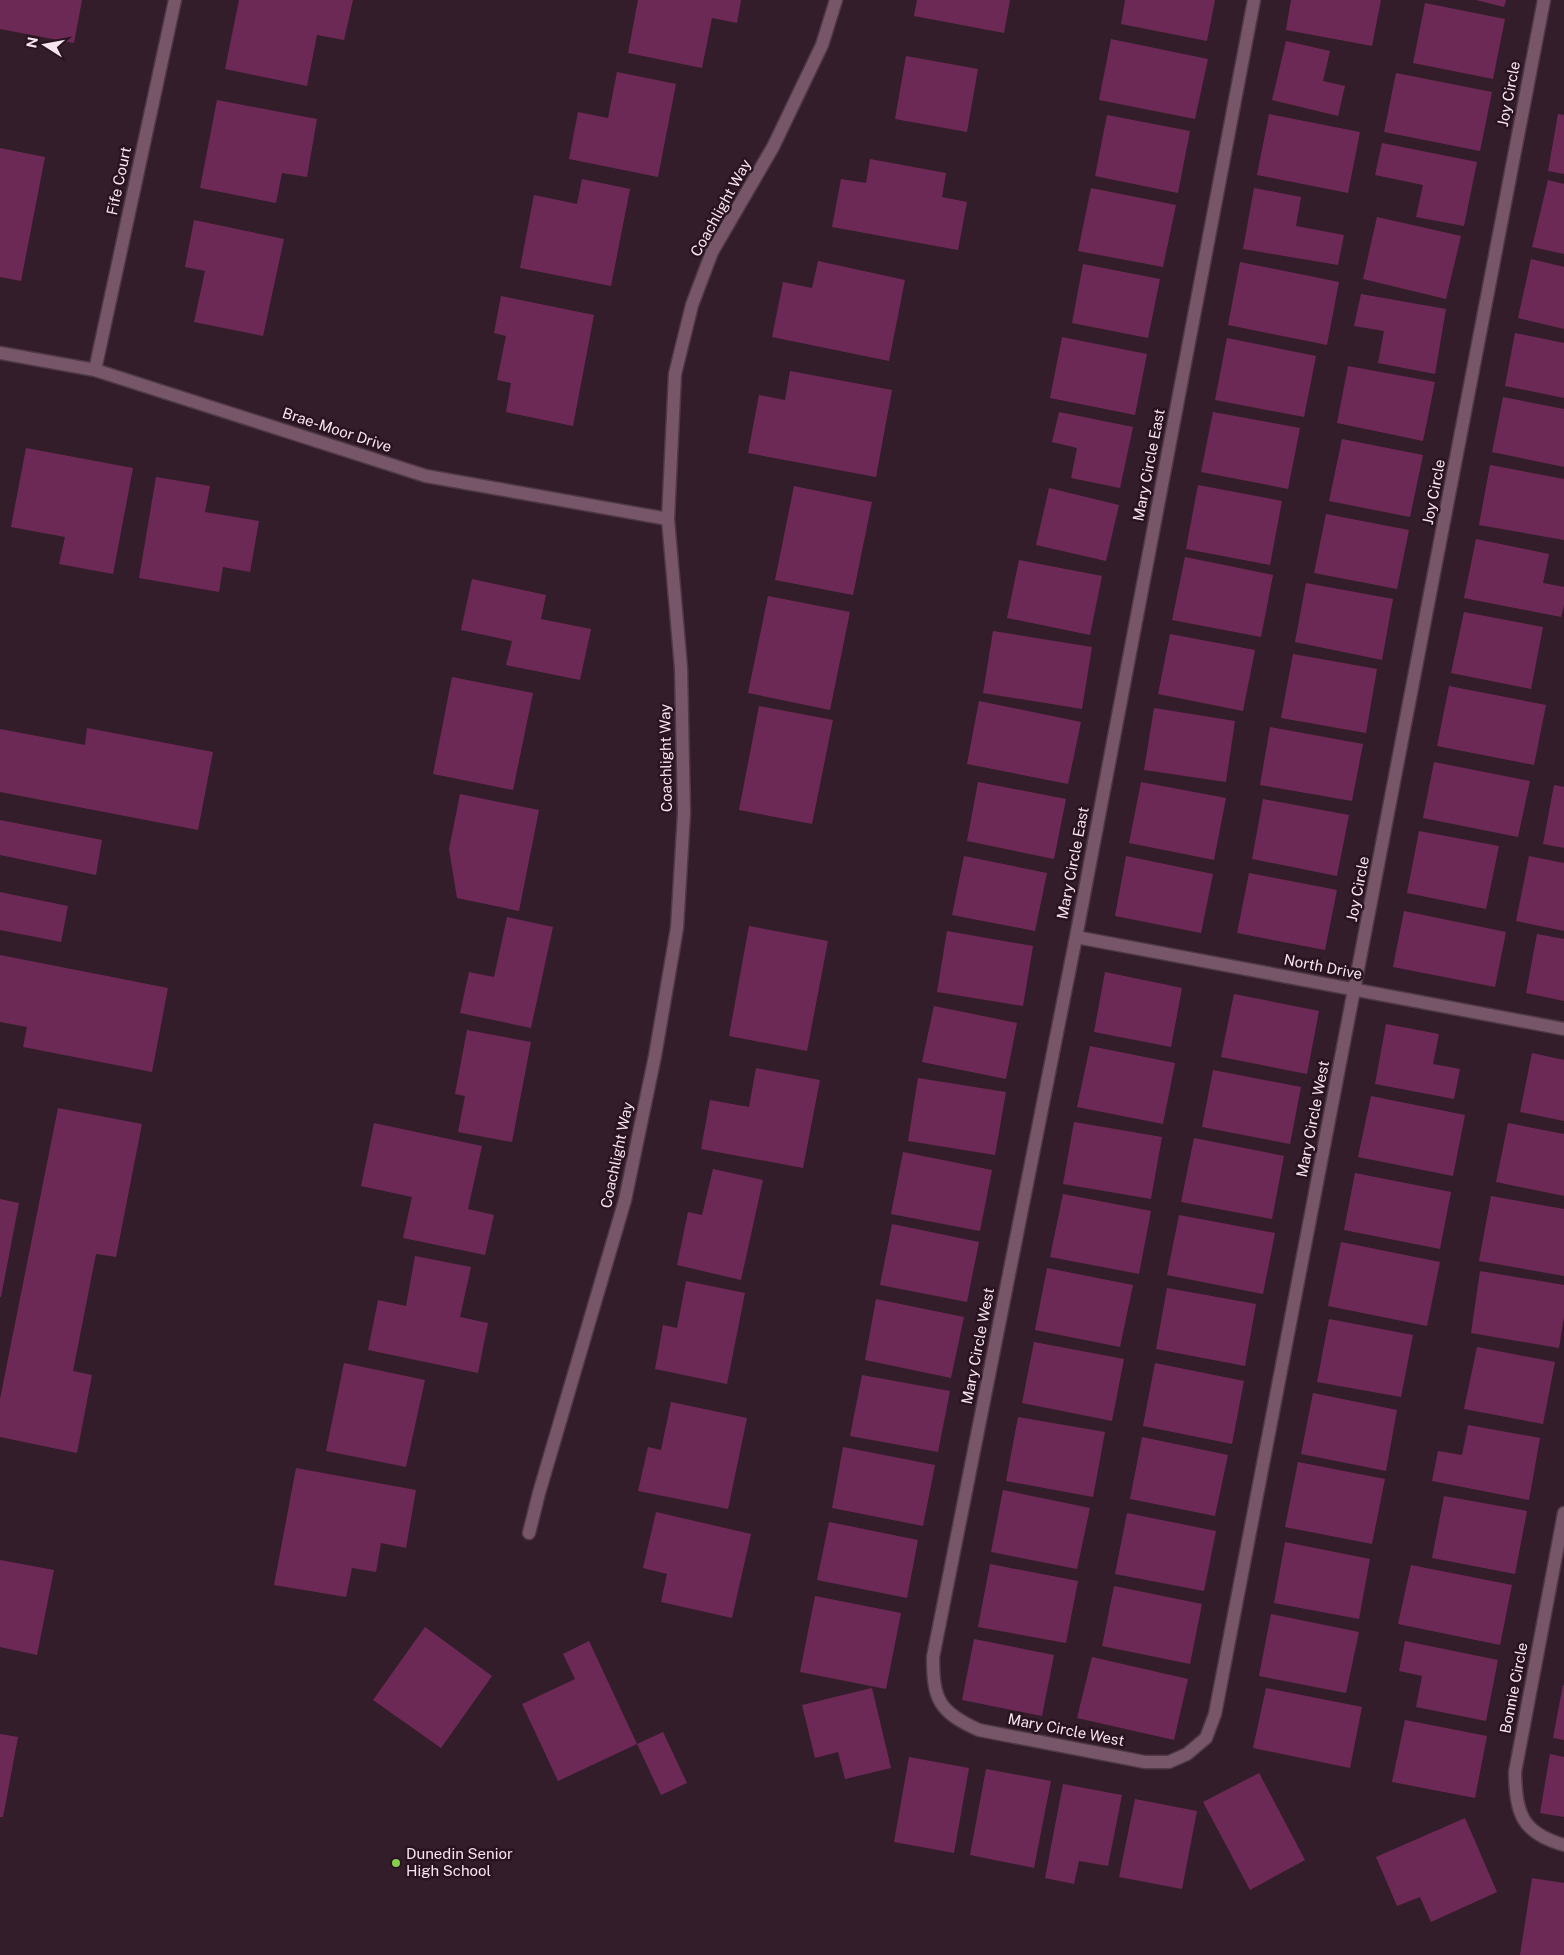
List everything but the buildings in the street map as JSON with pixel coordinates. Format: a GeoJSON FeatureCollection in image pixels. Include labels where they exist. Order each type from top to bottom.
{"type":"FeatureCollection","features":[{"type":"Feature","properties":{"kind":"street","name":"Fife Court"},"geometry":{"type":"LineString","coordinates":[[95,370],[175,0]]}},
{"type":"Feature","properties":{"kind":"street","name":"Coachlight Way"},"geometry":{"type":"LineString","coordinates":[[529,1533],[625,1200],[655,1056],[677,928],[684,813],[681,668],[668,519],[675,374],[692,306],[712,252],[773,147],[822,45],[836,0]]}},
{"type":"Feature","properties":{"kind":"street","name":"Mary Circle East"},"geometry":{"type":"LineString","coordinates":[[1076,937],[1254,0]]}},
{"type":"Feature","properties":{"kind":"street","name":"Joy Circle"},"geometry":{"type":"LineString","coordinates":[[1355,989],[1544,0]]}},
{"type":"Feature","properties":{"kind":"street","name":"Brae-Moor Drive"},"geometry":{"type":"LineString","coordinates":[[0,353],[95,370],[426,476],[668,519]]}},
{"type":"Feature","properties":{"kind":"street","name":"North Drive"},"geometry":{"type":"LineString","coordinates":[[1076,937],[1564,1029]]}},
{"type":"Feature","properties":{"kind":"street","name":"Mary Circle West"},"geometry":{"type":"LineString","coordinates":[[1076,937],[933,1657],[933,1682],[941,1704],[958,1721],[979,1730],[1145,1762],[1168,1762],[1187,1754],[1206,1738],[1215,1714],[1355,989]]}},
{"type":"Feature","properties":{"kind":"street","name":"Bonnie Circle"},"geometry":{"type":"LineString","coordinates":[[1564,1513],[1514,1772],[1516,1798],[1522,1819],[1540,1837],[1564,1845]]}},
{"type":"Feature","properties":{"kind":"place","name":"Dunedin Senior High School"},"geometry":{"type":"Point","coordinates":[396,1863]}}]}
